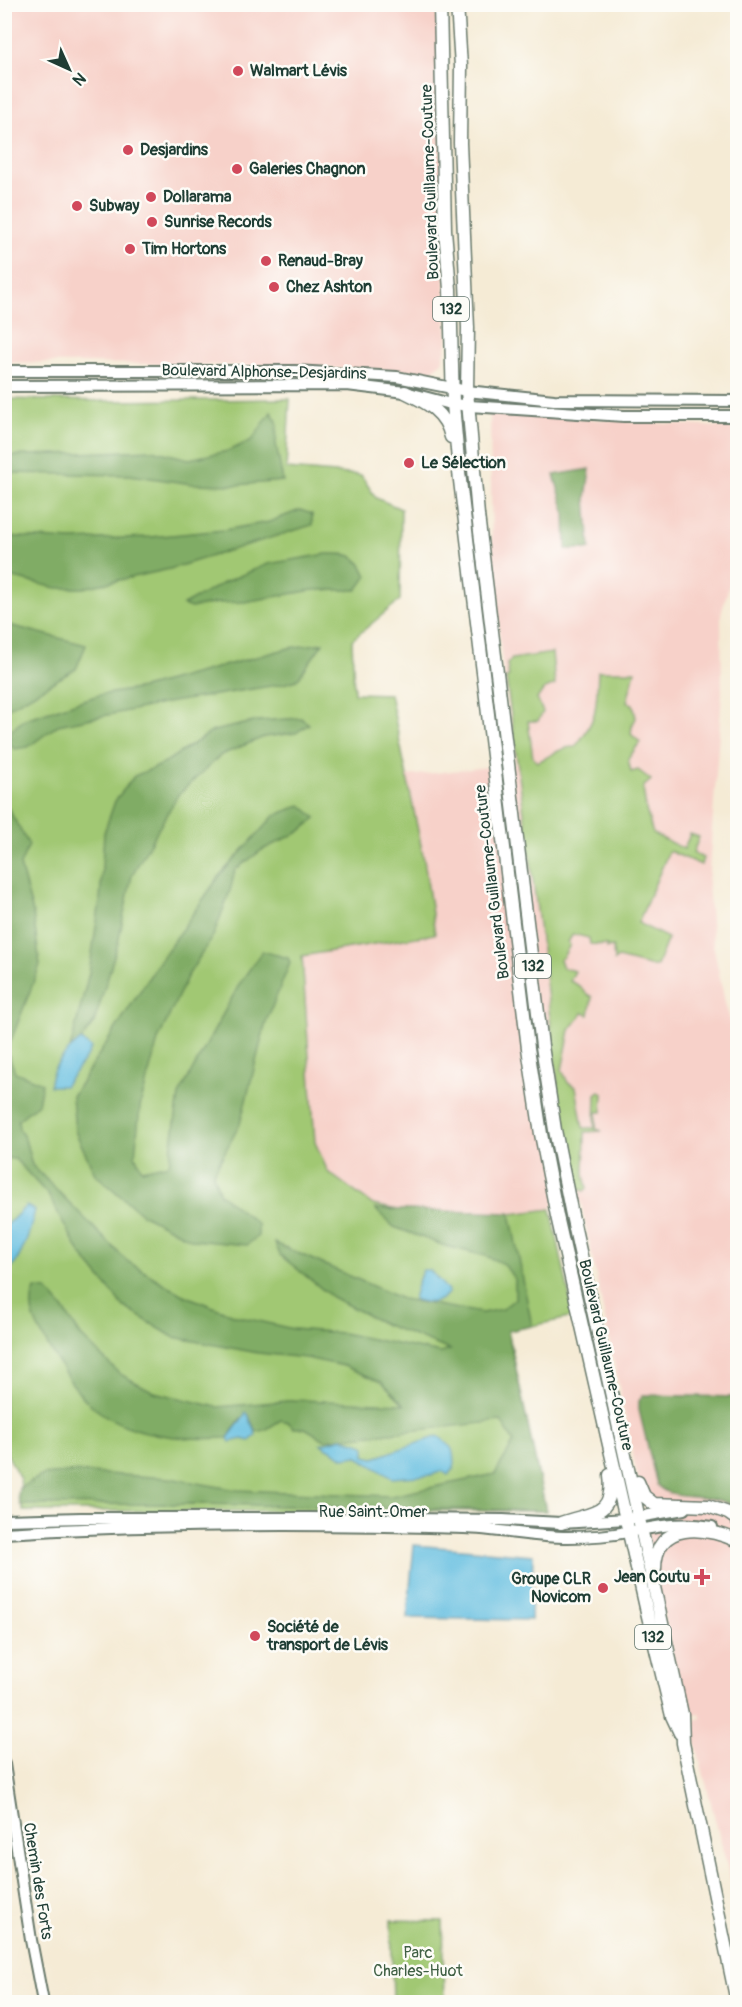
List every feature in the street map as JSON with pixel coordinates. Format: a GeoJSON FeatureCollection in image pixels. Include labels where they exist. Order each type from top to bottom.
{"type":"FeatureCollection","features":[{"type":"Feature","properties":{"kind":"main road","name":"Boulevard Guillaume-Couture"},"geometry":{"type":"LineString","coordinates":[[440,4],[444,208],[450,289],[453,404],[459,472],[528,1048],[557,1216],[609,1444],[657,1597],[682,1714],[683,1739],[737,2002]]}},
{"type":"Feature","properties":{"kind":"main road","name":"Boulevard Guillaume-Couture"},"geometry":{"type":"LineString","coordinates":[[457,4],[468,328],[467,391],[478,514],[546,1069],[555,1130],[572,1215],[623,1440],[634,1524],[672,1716],[683,1739]]}},
{"type":"Feature","properties":{"kind":"main road"},"geometry":{"type":"LineString","coordinates":[[405,392],[430,406],[445,419],[459,472]]}},
{"type":"Feature","properties":{"kind":"main road"},"geometry":{"type":"LineString","coordinates":[[623,1440],[640,1490],[651,1502],[660,1505],[708,1506],[728,1513],[738,1521]]}},
{"type":"Feature","properties":{"kind":"main road"},"geometry":{"type":"LineString","coordinates":[[561,1523],[591,1516],[606,1505],[611,1486],[609,1444]]}},
{"type":"Feature","properties":{"kind":"main road"},"geometry":{"type":"LineString","coordinates":[[657,1597],[656,1554],[672,1535],[685,1530],[702,1531],[738,1539]]}},
{"type":"Feature","properties":{"kind":"street","name":"Boulevard Alphonse-Desjardins"},"geometry":{"type":"LineString","coordinates":[[4,371],[296,371],[397,378],[467,391],[554,399],[738,401]]}},
{"type":"Feature","properties":{"kind":"street","name":"Boulevard Alphonse-Desjardins"},"geometry":{"type":"LineString","coordinates":[[4,386],[347,385],[405,392],[469,406],[624,416],[738,416]]}},
{"type":"Feature","properties":{"kind":"street","name":"Rue Saint-Omer"},"geometry":{"type":"LineString","coordinates":[[4,1533],[185,1526],[463,1528],[569,1537],[634,1524],[675,1510],[711,1512],[738,1521]]}},
{"type":"Feature","properties":{"kind":"street","name":"Rue Saint-Omer"},"geometry":{"type":"LineString","coordinates":[[4,1520],[309,1518],[690,1523],[724,1531],[738,1539]]}},
{"type":"Feature","properties":{"kind":"street"},"geometry":{"type":"LineString","coordinates":[[4,1538],[18,1532]]}},
{"type":"Feature","properties":{"kind":"street","name":"Chemin des Forts"},"geometry":{"type":"LineString","coordinates":[[4,1764],[31,1940],[43,2002]]}},
{"type":"Feature","properties":{"kind":"shaded area"},"geometry":{"type":"Polygon","coordinates":[[[5,5],[437,5],[447,343],[442,362],[427,375],[419,372],[285,366],[5,362],[5,5]]]}},
{"type":"Feature","properties":{"kind":"shaded area"},"geometry":{"type":"Polygon","coordinates":[[[490,413],[736,428],[737,557],[721,614],[722,693],[708,884],[713,944],[726,1007],[738,1044],[737,1905],[690,1721],[701,1718],[700,1713],[686,1716],[649,1550],[644,1496],[640,1489],[581,1202],[555,1203],[551,1209],[486,1217],[413,1213],[373,1205],[328,1172],[315,1142],[302,956],[435,934],[424,860],[407,776],[515,764],[492,555],[490,413]]]}},
{"type":"Feature","properties":{"kind":"green space"},"geometry":{"type":"Polygon","coordinates":[[[4,399],[110,401],[290,399],[286,469],[361,475],[376,498],[401,509],[400,600],[352,640],[354,693],[390,694],[424,860],[435,934],[302,956],[315,1142],[328,1172],[373,1205],[413,1213],[486,1217],[551,1209],[574,1317],[508,1331],[546,1511],[23,1511],[20,1479],[4,1444],[4,399]]]}},
{"type":"Feature","properties":{"kind":"green space"},"geometry":{"type":"Polygon","coordinates":[[[271,412],[277,421],[276,444],[283,481],[237,485],[192,484],[130,475],[5,473],[5,456],[152,450],[189,459],[228,451],[252,440],[271,412]]]}},
{"type":"Feature","properties":{"kind":"green space"},"geometry":{"type":"Polygon","coordinates":[[[590,469],[586,498],[590,549],[566,549],[565,511],[554,475],[590,469]]]}},
{"type":"Feature","properties":{"kind":"green space"},"geometry":{"type":"Polygon","coordinates":[[[300,510],[312,514],[312,525],[170,569],[83,588],[57,588],[5,576],[5,536],[71,540],[151,537],[224,530],[269,522],[300,510]]]}},
{"type":"Feature","properties":{"kind":"green space"},"geometry":{"type":"Polygon","coordinates":[[[327,554],[352,556],[360,563],[367,576],[357,590],[313,590],[244,602],[218,603],[191,608],[183,605],[225,582],[268,564],[327,554]]]}},
{"type":"Feature","properties":{"kind":"green space"},"geometry":{"type":"Polygon","coordinates":[[[5,624],[86,645],[76,669],[5,710],[5,624]]]}},
{"type":"Feature","properties":{"kind":"green space"},"geometry":{"type":"Polygon","coordinates":[[[323,643],[297,680],[58,725],[28,747],[14,749],[9,743],[10,731],[25,719],[99,695],[143,688],[289,648],[323,643]]]}},
{"type":"Feature","properties":{"kind":"green space"},"geometry":{"type":"Polygon","coordinates":[[[552,653],[555,685],[543,690],[537,699],[543,712],[538,721],[528,721],[533,758],[537,762],[560,750],[575,747],[583,737],[595,712],[598,671],[635,671],[627,702],[633,704],[636,718],[631,734],[640,742],[628,759],[631,772],[638,770],[651,780],[643,787],[646,810],[653,834],[684,849],[690,834],[699,837],[693,853],[703,858],[701,865],[669,851],[638,923],[668,938],[657,966],[618,958],[614,961],[613,947],[590,944],[589,938],[573,934],[568,942],[570,945],[560,959],[563,968],[575,971],[570,981],[592,997],[589,1015],[583,1013],[570,1030],[562,1070],[568,1083],[576,1087],[583,1128],[595,1128],[596,1094],[600,1091],[603,1094],[602,1112],[597,1112],[596,1129],[602,1131],[585,1132],[584,1175],[587,1188],[584,1191],[573,1184],[562,1130],[565,1122],[562,1122],[541,940],[506,678],[509,677],[507,664],[512,659],[552,653]]]}},
{"type":"Feature","properties":{"kind":"green space"},"geometry":{"type":"Polygon","coordinates":[[[301,718],[309,724],[296,733],[264,737],[221,755],[178,795],[132,875],[118,943],[94,1023],[81,1040],[70,1049],[89,973],[100,901],[104,833],[115,801],[134,776],[161,765],[213,731],[258,721],[301,718]]]}},
{"type":"Feature","properties":{"kind":"green space"},"geometry":{"type":"Polygon","coordinates":[[[4,801],[29,845],[20,865],[33,913],[40,965],[7,1051],[15,1072],[42,1083],[38,1104],[18,1120],[32,1165],[127,1261],[181,1294],[236,1316],[293,1329],[342,1333],[441,1353],[450,1350],[384,1324],[332,1297],[280,1255],[275,1243],[402,1299],[482,1313],[502,1309],[515,1299],[515,1280],[504,1264],[486,1256],[445,1246],[394,1227],[375,1209],[510,1213],[532,1326],[508,1331],[546,1511],[192,1504],[20,1505],[19,1488],[43,1475],[73,1472],[169,1478],[237,1490],[391,1496],[495,1474],[514,1442],[501,1421],[325,1440],[305,1428],[294,1428],[288,1422],[281,1420],[265,1430],[256,1432],[248,1414],[240,1419],[228,1438],[175,1437],[140,1431],[123,1425],[93,1407],[80,1394],[62,1369],[36,1324],[32,1311],[35,1289],[47,1290],[62,1307],[81,1336],[120,1374],[154,1392],[217,1407],[299,1400],[404,1404],[382,1382],[344,1366],[173,1337],[124,1307],[80,1253],[48,1195],[15,1159],[5,1158],[4,801]]]}},
{"type":"Feature","properties":{"kind":"green space"},"geometry":{"type":"Polygon","coordinates":[[[301,805],[316,818],[299,832],[262,850],[235,870],[214,934],[187,977],[158,1040],[140,1106],[135,1155],[142,1170],[169,1164],[179,1095],[240,983],[262,951],[288,958],[290,963],[266,1022],[240,1124],[213,1174],[220,1194],[258,1224],[258,1236],[247,1245],[193,1240],[143,1215],[95,1174],[75,1131],[72,1096],[157,965],[220,875],[274,816],[301,805]]]}},
{"type":"Feature","properties":{"kind":"green space"},"geometry":{"type":"Polygon","coordinates":[[[643,1395],[737,1397],[737,1508],[719,1500],[670,1493],[657,1485],[639,1410],[639,1401],[643,1395]]]}},
{"type":"Feature","properties":{"kind":"green space","name":"Parc Charles-Huot"},"geometry":{"type":"Polygon","coordinates":[[[391,1920],[443,1921],[445,2002],[393,2002],[391,1920]]]}},
{"type":"Feature","properties":{"kind":"water"},"geometry":{"type":"Polygon","coordinates":[[[81,1040],[91,1048],[88,1055],[64,1086],[50,1086],[56,1066],[65,1054],[81,1040]]]}},
{"type":"Feature","properties":{"kind":"water"},"geometry":{"type":"Polygon","coordinates":[[[26,1206],[35,1210],[28,1235],[16,1262],[5,1273],[5,1227],[26,1206]]]}},
{"type":"Feature","properties":{"kind":"water"},"geometry":{"type":"Polygon","coordinates":[[[423,1270],[430,1270],[449,1292],[441,1299],[423,1302],[413,1299],[423,1270]]]}},
{"type":"Feature","properties":{"kind":"water"},"geometry":{"type":"Polygon","coordinates":[[[246,1413],[256,1435],[250,1441],[242,1439],[230,1442],[228,1438],[246,1413]]]}},
{"type":"Feature","properties":{"kind":"water"},"geometry":{"type":"Polygon","coordinates":[[[438,1436],[450,1446],[453,1453],[454,1469],[448,1475],[442,1471],[432,1475],[392,1478],[357,1456],[344,1458],[321,1444],[342,1438],[365,1445],[365,1456],[374,1458],[438,1436]]]}},
{"type":"Feature","properties":{"kind":"water"},"geometry":{"type":"Polygon","coordinates":[[[414,1545],[533,1555],[531,1620],[407,1618],[414,1545]]]}},
{"type":"Feature","properties":{"kind":"place","name":"Walmart Lévis"},"geometry":{"type":"Point","coordinates":[238,71]}},
{"type":"Feature","properties":{"kind":"place","name":"Desjardins"},"geometry":{"type":"Point","coordinates":[128,150]}},
{"type":"Feature","properties":{"kind":"place","name":"Galeries Chagnon"},"geometry":{"type":"Point","coordinates":[237,169]}},
{"type":"Feature","properties":{"kind":"place","name":"Dollarama"},"geometry":{"type":"Point","coordinates":[151,197]}},
{"type":"Feature","properties":{"kind":"place","name":"Subway"},"geometry":{"type":"Point","coordinates":[77,206]}},
{"type":"Feature","properties":{"kind":"place","name":"Sunrise Records"},"geometry":{"type":"Point","coordinates":[152,222]}},
{"type":"Feature","properties":{"kind":"place","name":"Tim Hortons"},"geometry":{"type":"Point","coordinates":[130,249]}},
{"type":"Feature","properties":{"kind":"place","name":"Renaud-Bray"},"geometry":{"type":"Point","coordinates":[266,261]}},
{"type":"Feature","properties":{"kind":"place","name":"Chez Ashton"},"geometry":{"type":"Point","coordinates":[274,287]}},
{"type":"Feature","properties":{"kind":"place","name":"Le Sélection"},"geometry":{"type":"Point","coordinates":[409,463]}},
{"type":"Feature","properties":{"kind":"place","name":"Jean Coutu"},"geometry":{"type":"Point","coordinates":[702,1577]}},
{"type":"Feature","properties":{"kind":"place","name":"Groupe CLR Novicom"},"geometry":{"type":"Point","coordinates":[603,1588]}},
{"type":"Feature","properties":{"kind":"place","name":"Société de transport de Lévis"},"geometry":{"type":"Point","coordinates":[255,1636]}}]}
